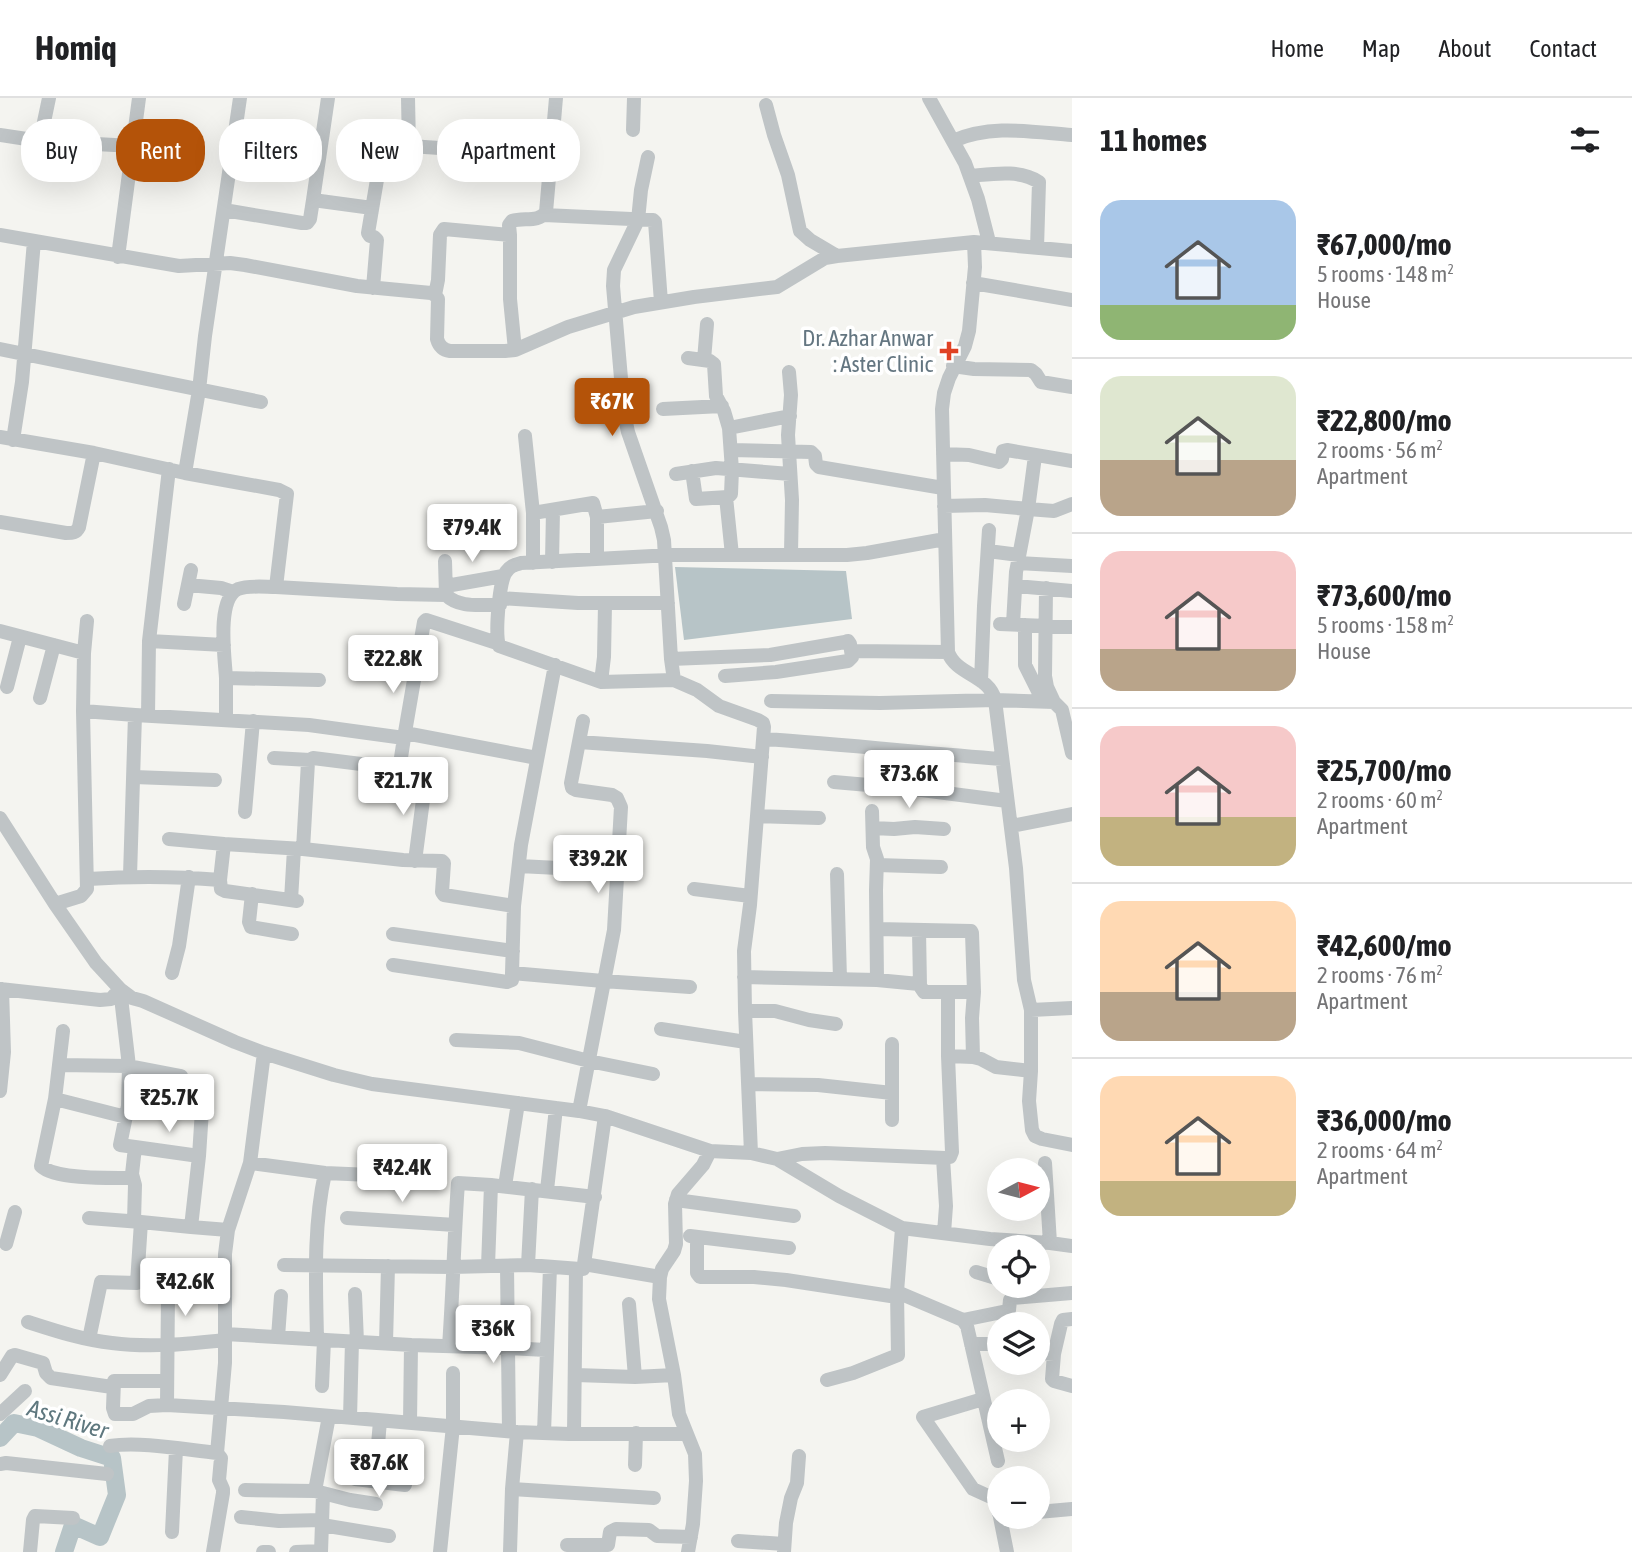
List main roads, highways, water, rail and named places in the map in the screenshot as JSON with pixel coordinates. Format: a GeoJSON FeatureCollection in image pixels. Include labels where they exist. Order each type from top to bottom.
{"type":"FeatureCollection","features":[{"type":"Feature","properties":{"kind":"waterway","name":"Assi River"},"geometry":{"type":"LineString","coordinates":[[0,1438],[14,1423],[38,1428],[81,1448],[112,1458],[117,1495],[100,1537],[73,1525],[64,1552]]}},
{"type":"Feature","properties":{"kind":"place","name":"Dr. Azhar Anwar : Aster Clinic"},"geometry":{"type":"Point","coordinates":[949,351]}}]}
